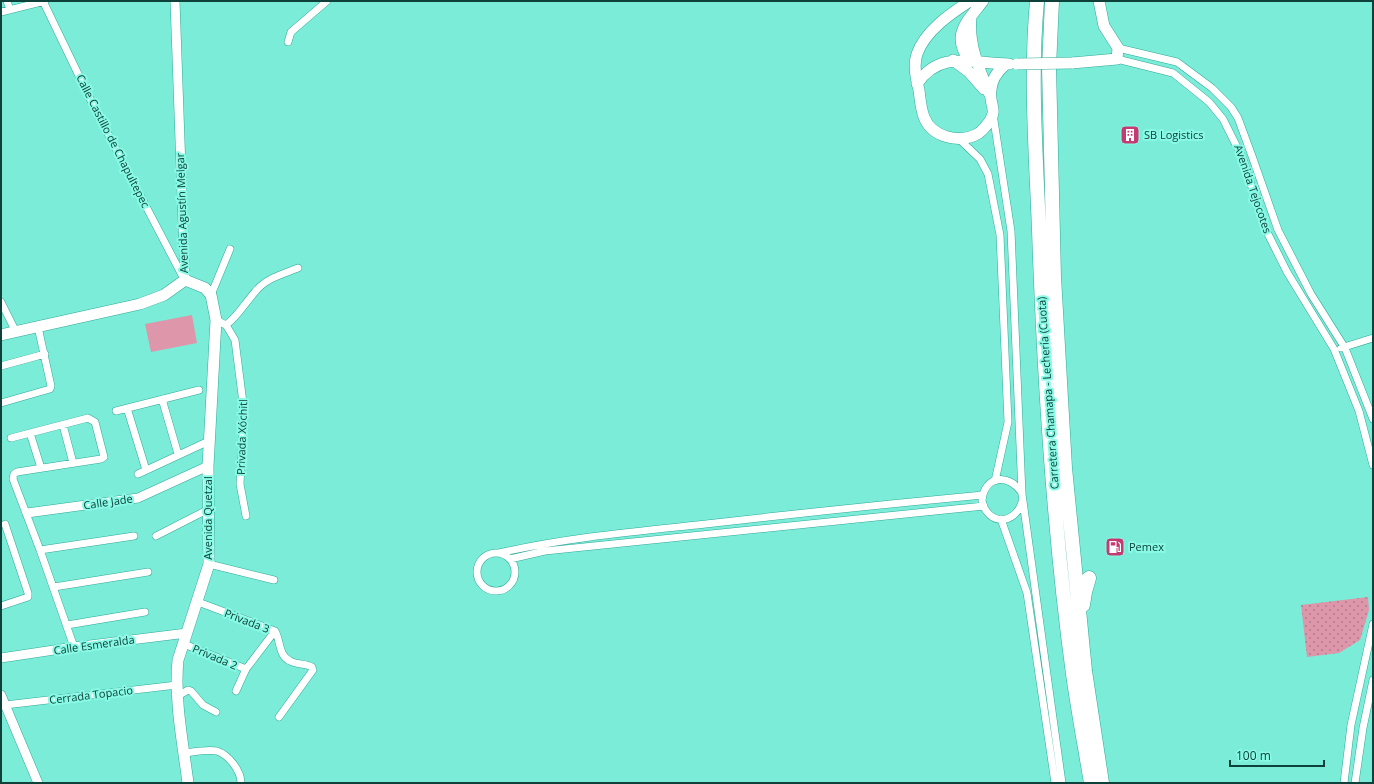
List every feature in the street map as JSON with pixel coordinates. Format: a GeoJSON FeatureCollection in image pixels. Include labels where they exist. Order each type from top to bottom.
{"type":"FeatureCollection","features":[{"type":"Feature","properties":{"kind":"highway","name":"Carretera Chamapa - Lechería (Cuota)"},"geometry":{"type":"LineString","coordinates":[[1037,1],[1034,64],[1035,118],[1040,278],[1047,400],[1056,526],[1073,674],[1091,783]]}},
{"type":"Feature","properties":{"kind":"highway","name":"Carretera Chamapa - Lechería (Cuota)"},"geometry":{"type":"LineString","coordinates":[[1052,1],[1049,67],[1054,277],[1065,468],[1085,671],[1102,783]]}},
{"type":"Feature","properties":{"kind":"highway"},"geometry":{"type":"LineString","coordinates":[[1065,468],[1071,494],[1079,510]]}},
{"type":"Feature","properties":{"kind":"highway"},"geometry":{"type":"LineString","coordinates":[[1085,671],[1086,642],[1083,605],[1084,592],[1090,578]]}},
{"type":"Feature","properties":{"kind":"main road"},"geometry":{"type":"LineString","coordinates":[[970,1],[926,36],[916,56],[915,70],[924,117],[929,126],[939,134],[959,139],[970,137],[979,132],[988,124],[993,114],[990,97],[973,62],[970,36],[972,17],[983,1]]}},
{"type":"Feature","properties":{"kind":"main road"},"geometry":{"type":"LineString","coordinates":[[1099,1],[1104,26],[1117,54]]}},
{"type":"Feature","properties":{"kind":"main road","name":"Avenida Tejocotes"},"geometry":{"type":"LineString","coordinates":[[953,60],[1012,64],[1072,63],[1117,54]]}},
{"type":"Feature","properties":{"kind":"main road"},"geometry":{"type":"LineString","coordinates":[[917,84],[925,73],[933,66],[953,60],[978,82],[990,97]]}},
{"type":"Feature","properties":{"kind":"main road"},"geometry":{"type":"LineString","coordinates":[[990,97],[993,79],[999,70],[1012,64]]}},
{"type":"Feature","properties":{"kind":"main road"},"geometry":{"type":"LineString","coordinates":[[185,280],[205,288],[211,295]]}},
{"type":"Feature","properties":{"kind":"main road","name":"Avenida Agustín Melgar"},"geometry":{"type":"LineString","coordinates":[[1,335],[140,304],[164,295],[185,280]]}},
{"type":"Feature","properties":{"kind":"main road","name":"Avenida Quetzal"},"geometry":{"type":"LineString","coordinates":[[188,783],[178,690],[178,660],[198,602],[209,564],[209,441],[221,322],[211,295]]}},
{"type":"Feature","properties":{"kind":"street"},"geometry":{"type":"LineString","coordinates":[[7,1],[10,10]]}},
{"type":"Feature","properties":{"kind":"street"},"geometry":{"type":"LineString","coordinates":[[1,12],[44,1]]}},
{"type":"Feature","properties":{"kind":"street","name":"Calle Castillo de Chapultepec"},"geometry":{"type":"LineString","coordinates":[[44,1],[94,106],[185,280]]}},
{"type":"Feature","properties":{"kind":"street","name":"Avenida Agustín Melgar"},"geometry":{"type":"LineString","coordinates":[[175,1],[185,280]]}},
{"type":"Feature","properties":{"kind":"street"},"geometry":{"type":"LineString","coordinates":[[288,42],[291,32],[327,1]]}},
{"type":"Feature","properties":{"kind":"street","name":"Avenida Tejocotes"},"geometry":{"type":"LineString","coordinates":[[1117,54],[1177,62],[1212,88],[1231,107],[1238,118],[1278,230],[1311,294],[1345,348],[1373,419]]}},
{"type":"Feature","properties":{"kind":"street","name":"Avenida Tejocotes"},"geometry":{"type":"LineString","coordinates":[[1117,54],[1172,72],[1208,102],[1223,119],[1236,141],[1243,159],[1265,228],[1287,272],[1334,349],[1359,411],[1373,465]]}},
{"type":"Feature","properties":{"kind":"street"},"geometry":{"type":"LineString","coordinates":[[993,114],[1011,231],[1022,497],[1062,783]]}},
{"type":"Feature","properties":{"kind":"street"},"geometry":{"type":"LineString","coordinates":[[959,139],[980,160],[988,174],[1000,235],[1008,422],[995,480]]}},
{"type":"Feature","properties":{"kind":"street"},"geometry":{"type":"LineString","coordinates":[[211,295],[230,249]]}},
{"type":"Feature","properties":{"kind":"street"},"geometry":{"type":"LineString","coordinates":[[221,322],[235,318],[256,290],[264,283],[276,276],[298,268]]}},
{"type":"Feature","properties":{"kind":"street"},"geometry":{"type":"LineString","coordinates":[[1,302],[16,332]]}},
{"type":"Feature","properties":{"kind":"street","name":"Privada Xóchitl"},"geometry":{"type":"LineString","coordinates":[[221,322],[235,340],[243,398],[240,484],[246,516]]}},
{"type":"Feature","properties":{"kind":"street"},"geometry":{"type":"LineString","coordinates":[[1,403],[50,389],[52,386],[38,327]]}},
{"type":"Feature","properties":{"kind":"street"},"geometry":{"type":"LineString","coordinates":[[1334,349],[1345,348],[1373,338]]}},
{"type":"Feature","properties":{"kind":"street"},"geometry":{"type":"LineString","coordinates":[[1,366],[45,354]]}},
{"type":"Feature","properties":{"kind":"street"},"geometry":{"type":"LineString","coordinates":[[116,411],[199,390]]}},
{"type":"Feature","properties":{"kind":"street"},"geometry":{"type":"LineString","coordinates":[[162,399],[178,454]]}},
{"type":"Feature","properties":{"kind":"street"},"geometry":{"type":"LineString","coordinates":[[127,408],[146,470]]}},
{"type":"Feature","properties":{"kind":"street"},"geometry":{"type":"LineString","coordinates":[[11,438],[88,418],[95,422],[104,452],[104,457],[17,472],[14,474],[13,479],[54,587],[74,647]]}},
{"type":"Feature","properties":{"kind":"street"},"geometry":{"type":"LineString","coordinates":[[63,424],[73,463]]}},
{"type":"Feature","properties":{"kind":"street"},"geometry":{"type":"LineString","coordinates":[[30,433],[41,468]]}},
{"type":"Feature","properties":{"kind":"street"},"geometry":{"type":"LineString","coordinates":[[138,474],[178,454],[209,441]]}},
{"type":"Feature","properties":{"kind":"street","name":"Calle Jade"},"geometry":{"type":"LineString","coordinates":[[27,513],[138,498],[208,466]]}},
{"type":"Feature","properties":{"kind":"street"},"geometry":{"type":"LineString","coordinates":[[1006,479],[1016,484],[1022,497],[1019,511],[1012,518],[1001,520],[994,518],[988,513],[984,506],[983,495],[987,486],[995,480],[1006,479]]}},
{"type":"Feature","properties":{"kind":"street"},"geometry":{"type":"LineString","coordinates":[[499,553],[510,559],[515,569],[514,579],[508,587],[498,591],[488,589],[480,582],[477,571],[480,561],[488,554],[543,543],[835,509],[983,495]]}},
{"type":"Feature","properties":{"kind":"street"},"geometry":{"type":"LineString","coordinates":[[510,559],[545,551],[984,506]]}},
{"type":"Feature","properties":{"kind":"street"},"geometry":{"type":"LineString","coordinates":[[156,536],[209,509]]}},
{"type":"Feature","properties":{"kind":"street"},"geometry":{"type":"LineString","coordinates":[[1001,520],[1027,593],[1055,783]]}},
{"type":"Feature","properties":{"kind":"street"},"geometry":{"type":"LineString","coordinates":[[1,606],[28,597],[5,524]]}},
{"type":"Feature","properties":{"kind":"street"},"geometry":{"type":"LineString","coordinates":[[40,550],[134,536]]}},
{"type":"Feature","properties":{"kind":"street"},"geometry":{"type":"LineString","coordinates":[[209,564],[274,580]]}},
{"type":"Feature","properties":{"kind":"street"},"geometry":{"type":"LineString","coordinates":[[54,587],[148,572]]}},
{"type":"Feature","properties":{"kind":"street","name":"Privada 3"},"geometry":{"type":"LineString","coordinates":[[198,602],[274,631],[281,652],[286,659],[292,663],[309,665],[313,670],[279,717]]}},
{"type":"Feature","properties":{"kind":"street"},"geometry":{"type":"LineString","coordinates":[[67,625],[145,612]]}},
{"type":"Feature","properties":{"kind":"street"},"geometry":{"type":"LineString","coordinates":[[1344,783],[1351,725],[1373,624]]}},
{"type":"Feature","properties":{"kind":"street","name":"Privada 2"},"geometry":{"type":"LineString","coordinates":[[236,691],[246,669],[274,631]]}},
{"type":"Feature","properties":{"kind":"street","name":"Calle Esmeralda"},"geometry":{"type":"LineString","coordinates":[[1,658],[187,633]]}},
{"type":"Feature","properties":{"kind":"street","name":"Privada 2"},"geometry":{"type":"LineString","coordinates":[[184,644],[246,669]]}},
{"type":"Feature","properties":{"kind":"street"},"geometry":{"type":"LineString","coordinates":[[1355,783],[1363,728],[1373,680]]}},
{"type":"Feature","properties":{"kind":"street","name":"Cerrada Topacio"},"geometry":{"type":"LineString","coordinates":[[5,705],[188,690],[191,691],[203,705],[216,712]]}},
{"type":"Feature","properties":{"kind":"street"},"geometry":{"type":"LineString","coordinates":[[1,695],[38,783]]}},
{"type":"Feature","properties":{"kind":"street"},"geometry":{"type":"LineString","coordinates":[[184,753],[214,751],[221,753],[237,768],[240,774],[241,783]]}},
{"type":"Feature","properties":{"kind":"shaded area"},"geometry":{"type":"Polygon","coordinates":[[[192,315],[197,343],[151,352],[145,324],[192,315]]]}},
{"type":"Feature","properties":{"kind":"shaded area"},"geometry":{"type":"Polygon","coordinates":[[[1368,597],[1369,610],[1360,640],[1339,653],[1307,657],[1301,605],[1368,597]]]}},
{"type":"Feature","properties":{"kind":"place","name":"SB Logistics"},"geometry":{"type":"Point","coordinates":[1130,135]}},
{"type":"Feature","properties":{"kind":"place","name":"Pemex"},"geometry":{"type":"Point","coordinates":[1115,547]}}]}
